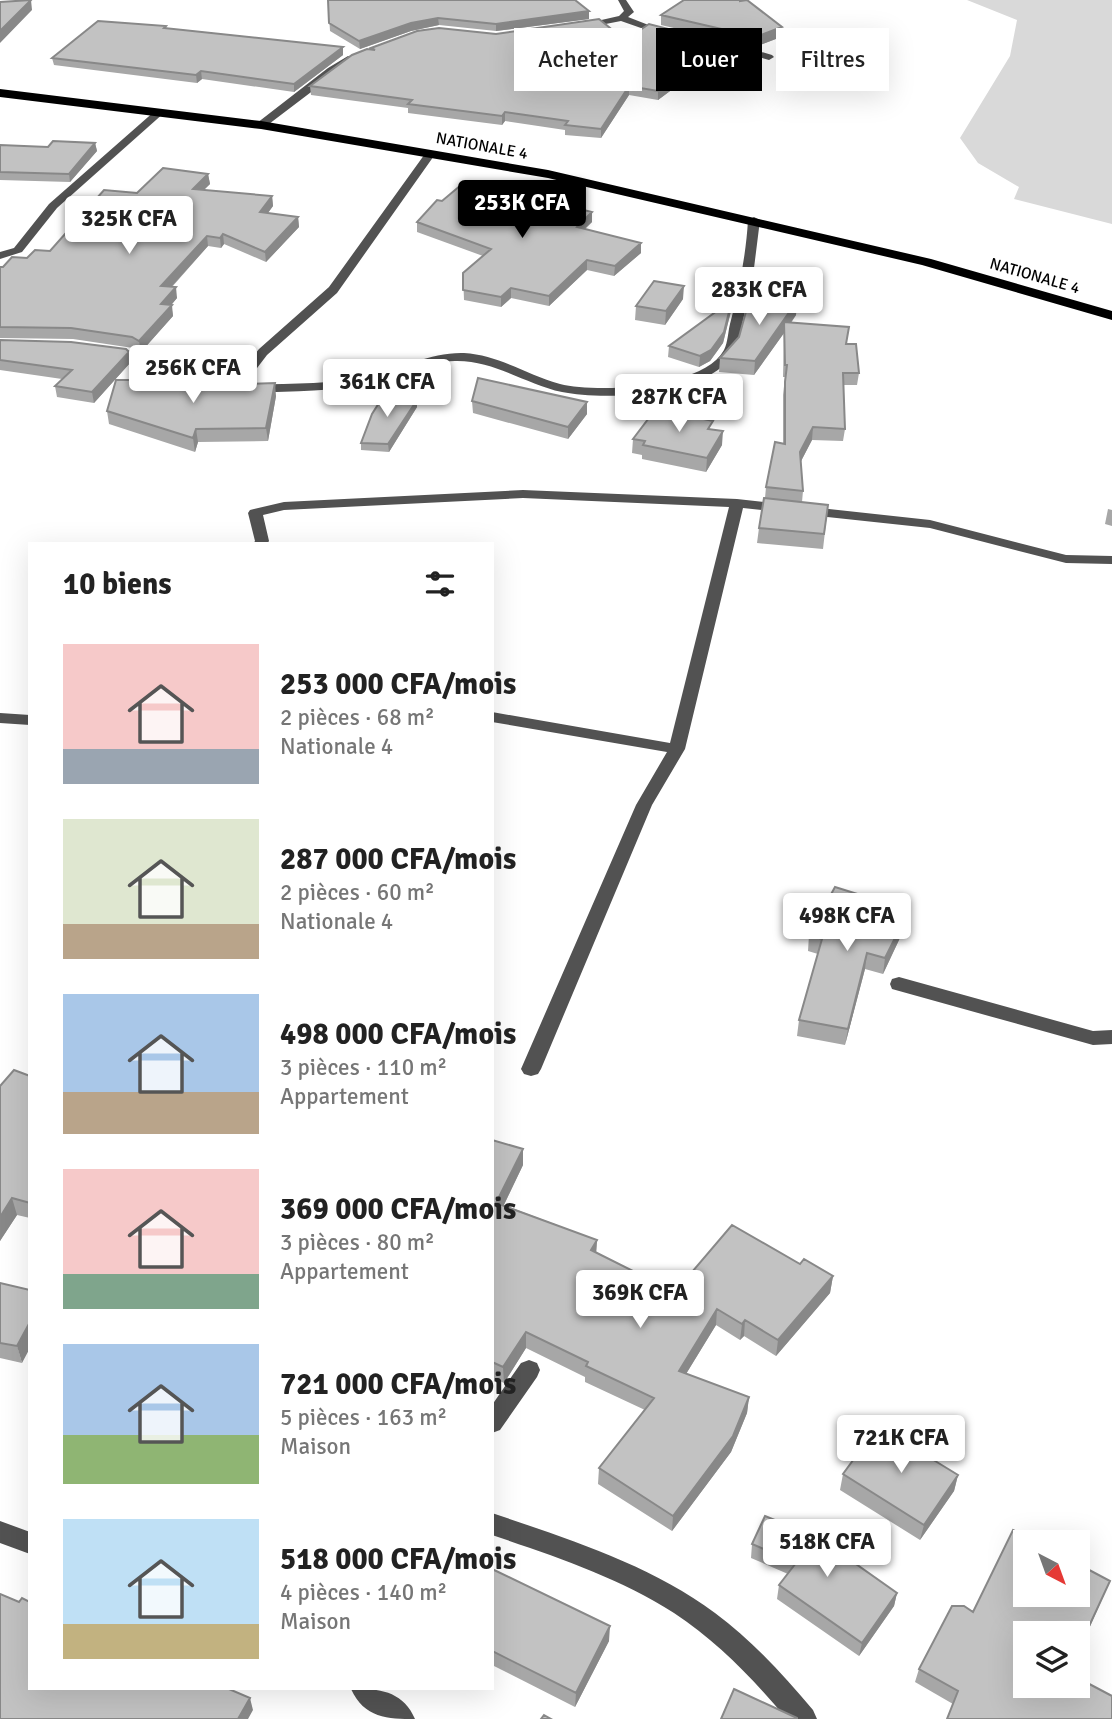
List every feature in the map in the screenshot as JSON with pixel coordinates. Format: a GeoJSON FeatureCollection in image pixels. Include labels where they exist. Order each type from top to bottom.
{"type":"FeatureCollection","features":[{"type":"Feature","properties":{"kind":"highway","name":"NATIONALE 4"},"geometry":{"type":"LineString","coordinates":[[0,93],[261,125],[548,174],[926,262],[1112,316]]}},
{"type":"Feature","properties":{"kind":"street"},"geometry":{"type":"LineString","coordinates":[[570,27],[622,18],[629,12],[622,0]]}},
{"type":"Feature","properties":{"kind":"street"},"geometry":{"type":"LineString","coordinates":[[622,18],[656,30]]}},
{"type":"Feature","properties":{"kind":"street"},"geometry":{"type":"LineString","coordinates":[[261,125],[331,70],[359,55]]}},
{"type":"Feature","properties":{"kind":"street"},"geometry":{"type":"LineString","coordinates":[[762,55],[769,57]]}},
{"type":"Feature","properties":{"kind":"street"},"geometry":{"type":"LineString","coordinates":[[0,256],[18,250],[53,206],[160,112]]}},
{"type":"Feature","properties":{"kind":"street"},"geometry":{"type":"LineString","coordinates":[[431,153],[333,290],[263,352],[228,390],[352,383],[376,379],[436,358],[456,357],[492,362],[519,375],[562,389],[596,393],[629,392],[688,379],[714,368],[729,353],[752,253],[754,220]]}},
{"type":"Feature","properties":{"kind":"street"},"geometry":{"type":"LineString","coordinates":[[96,348],[133,355],[155,381],[170,387],[192,389]]}},
{"type":"Feature","properties":{"kind":"street"},"geometry":{"type":"LineString","coordinates":[[261,542],[256,513],[284,506],[523,494],[737,503],[930,524],[1066,559],[1112,560]]}},
{"type":"Feature","properties":{"kind":"street"},"geometry":{"type":"LineString","coordinates":[[531,1069],[644,805],[677,749],[737,503]]}},
{"type":"Feature","properties":{"kind":"street"},"geometry":{"type":"LineString","coordinates":[[494,717],[677,749]]}},
{"type":"Feature","properties":{"kind":"street"},"geometry":{"type":"LineString","coordinates":[[0,718],[28,720]]}},
{"type":"Feature","properties":{"kind":"street"},"geometry":{"type":"LineString","coordinates":[[899,984],[1093,1038],[1112,1037]]}},
{"type":"Feature","properties":{"kind":"street"},"geometry":{"type":"LineString","coordinates":[[494,1420],[529,1370]]}},
{"type":"Feature","properties":{"kind":"street"},"geometry":{"type":"LineString","coordinates":[[494,1525],[602,1564],[704,1619],[749,1658],[804,1719]]}},
{"type":"Feature","properties":{"kind":"street"},"geometry":{"type":"LineString","coordinates":[[0,1532],[28,1542]]}},
{"type":"Feature","properties":{"kind":"street"},"geometry":{"type":"LineString","coordinates":[[365,1690],[402,1719]]}},
{"type":"Feature","properties":{"kind":"shaded area"},"geometry":{"type":"Polygon","coordinates":[[[967,0],[1112,0],[1112,224],[1014,199],[1019,187],[978,163],[960,138],[1010,56],[1017,20],[967,0]]]}},
{"type":"Feature","properties":{"kind":"building"},"geometry":{"type":"Polygon","coordinates":[[[31,0],[0,31],[0,2],[31,0]]]}},
{"type":"Feature","properties":{"kind":"building"},"geometry":{"type":"Polygon","coordinates":[[[328,0],[575,0],[589,11],[496,24],[438,18],[411,23],[359,41],[329,23],[328,0]]]}},
{"type":"Feature","properties":{"kind":"building"},"geometry":{"type":"Polygon","coordinates":[[[684,0],[747,0],[782,27],[762,35],[762,28],[717,28],[661,15],[684,0]]]}},
{"type":"Feature","properties":{"kind":"building"},"geometry":{"type":"Polygon","coordinates":[[[599,19],[610,28],[537,28],[599,19]]]}},
{"type":"Feature","properties":{"kind":"building"},"geometry":{"type":"Polygon","coordinates":[[[98,21],[166,26],[164,28],[343,47],[294,84],[201,71],[196,75],[52,58],[98,21]]]}},
{"type":"Feature","properties":{"kind":"building"},"geometry":{"type":"Polygon","coordinates":[[[649,24],[665,28],[656,28],[656,91],[642,88],[642,29],[649,24]]]}},
{"type":"Feature","properties":{"kind":"building"},"geometry":{"type":"Polygon","coordinates":[[[439,28],[496,34],[514,31],[514,91],[626,91],[601,129],[565,125],[568,121],[505,112],[502,116],[408,104],[412,100],[310,86],[352,55],[367,49],[375,50],[371,48],[417,31],[439,28]]]}},
{"type":"Feature","properties":{"kind":"building"},"geometry":{"type":"Polygon","coordinates":[[[53,141],[95,143],[69,174],[0,172],[0,145],[48,147],[53,141]]]}},
{"type":"Feature","properties":{"kind":"building"},"geometry":{"type":"Polygon","coordinates":[[[163,168],[208,174],[193,189],[272,196],[260,212],[298,217],[265,252],[223,234],[220,238],[207,236],[161,286],[176,287],[161,304],[172,305],[139,341],[132,337],[71,328],[0,327],[0,267],[12,257],[27,258],[35,250],[50,251],[104,190],[137,193],[163,168]]]}},
{"type":"Feature","properties":{"kind":"building"},"geometry":{"type":"Polygon","coordinates":[[[461,185],[592,212],[577,227],[641,243],[615,266],[587,260],[549,296],[511,288],[501,297],[463,290],[463,273],[491,249],[417,222],[437,200],[442,201],[461,185]]]}},
{"type":"Feature","properties":{"kind":"building"},"geometry":{"type":"Polygon","coordinates":[[[654,281],[684,286],[666,311],[636,306],[654,281]]]}},
{"type":"Feature","properties":{"kind":"building"},"geometry":{"type":"Polygon","coordinates":[[[750,297],[797,301],[755,361],[720,358],[739,337],[750,297]]]}},
{"type":"Feature","properties":{"kind":"building"},"geometry":{"type":"Polygon","coordinates":[[[732,300],[724,332],[711,350],[700,356],[669,346],[732,300]]]}},
{"type":"Feature","properties":{"kind":"building"},"geometry":{"type":"Polygon","coordinates":[[[784,322],[849,327],[846,344],[856,344],[859,373],[843,373],[845,429],[813,427],[800,452],[803,491],[766,487],[775,442],[785,444],[787,365],[784,322]]]}},
{"type":"Feature","properties":{"kind":"building"},"geometry":{"type":"Polygon","coordinates":[[[0,340],[71,342],[126,349],[129,352],[92,392],[55,386],[72,370],[0,360],[0,340]]]}},
{"type":"Feature","properties":{"kind":"building"},"geometry":{"type":"Polygon","coordinates":[[[478,378],[587,402],[568,427],[472,401],[478,378]]]}},
{"type":"Feature","properties":{"kind":"building"},"geometry":{"type":"Polygon","coordinates":[[[116,380],[165,380],[225,385],[275,383],[266,428],[196,429],[193,438],[107,411],[116,380]]]}},
{"type":"Feature","properties":{"kind":"building"},"geometry":{"type":"Polygon","coordinates":[[[384,395],[417,400],[388,444],[361,443],[372,414],[384,395]]]}},
{"type":"Feature","properties":{"kind":"building"},"geometry":{"type":"Polygon","coordinates":[[[666,411],[713,421],[708,429],[723,431],[707,458],[643,445],[645,441],[633,439],[652,414],[662,417],[666,411]]]}},
{"type":"Feature","properties":{"kind":"building"},"geometry":{"type":"Polygon","coordinates":[[[764,498],[828,505],[824,534],[759,528],[764,498]]]}},
{"type":"Feature","properties":{"kind":"building"},"geometry":{"type":"Polygon","coordinates":[[[835,887],[909,910],[885,958],[867,953],[848,1029],[799,1020],[822,939],[809,935],[835,887]]]}},
{"type":"Feature","properties":{"kind":"building"},"geometry":{"type":"Polygon","coordinates":[[[14,1070],[28,1075],[28,1202],[12,1198],[0,1217],[0,1086],[14,1070]]]}},
{"type":"Feature","properties":{"kind":"building"},"geometry":{"type":"Polygon","coordinates":[[[494,1141],[523,1149],[496,1203],[597,1240],[591,1250],[675,1292],[732,1225],[800,1264],[804,1259],[833,1276],[778,1340],[745,1320],[742,1324],[717,1309],[679,1371],[749,1397],[733,1436],[673,1516],[599,1468],[654,1398],[586,1366],[588,1362],[526,1332],[503,1367],[494,1363],[494,1141]]]}},
{"type":"Feature","properties":{"kind":"building"},"geometry":{"type":"Polygon","coordinates":[[[0,1283],[28,1290],[28,1326],[17,1346],[0,1343],[0,1283]]]}},
{"type":"Feature","properties":{"kind":"building"},"geometry":{"type":"Polygon","coordinates":[[[878,1426],[958,1475],[924,1525],[843,1474],[878,1426]]]}},
{"type":"Feature","properties":{"kind":"building"},"geometry":{"type":"Polygon","coordinates":[[[765,1516],[819,1538],[897,1593],[862,1643],[779,1585],[796,1563],[752,1544],[765,1516]]]}},
{"type":"Feature","properties":{"kind":"building"},"geometry":{"type":"Polygon","coordinates":[[[1013,1530],[1013,1607],[1090,1607],[1090,1570],[1110,1581],[1090,1624],[1090,1621],[1013,1621],[1013,1698],[1090,1698],[1090,1684],[1112,1696],[1112,1719],[947,1719],[958,1691],[919,1669],[952,1606],[964,1606],[973,1612],[1013,1530]]]}},
{"type":"Feature","properties":{"kind":"building"},"geometry":{"type":"Polygon","coordinates":[[[494,1570],[610,1626],[576,1693],[494,1652],[494,1570]]]}},
{"type":"Feature","properties":{"kind":"building"},"geometry":{"type":"Polygon","coordinates":[[[0,1594],[19,1602],[22,1598],[28,1601],[28,1690],[231,1690],[250,1698],[238,1719],[0,1719],[0,1594]]]}},
{"type":"Feature","properties":{"kind":"building"},"geometry":{"type":"Polygon","coordinates":[[[734,1689],[797,1718],[797,1719],[721,1719],[734,1689]]]}}]}
